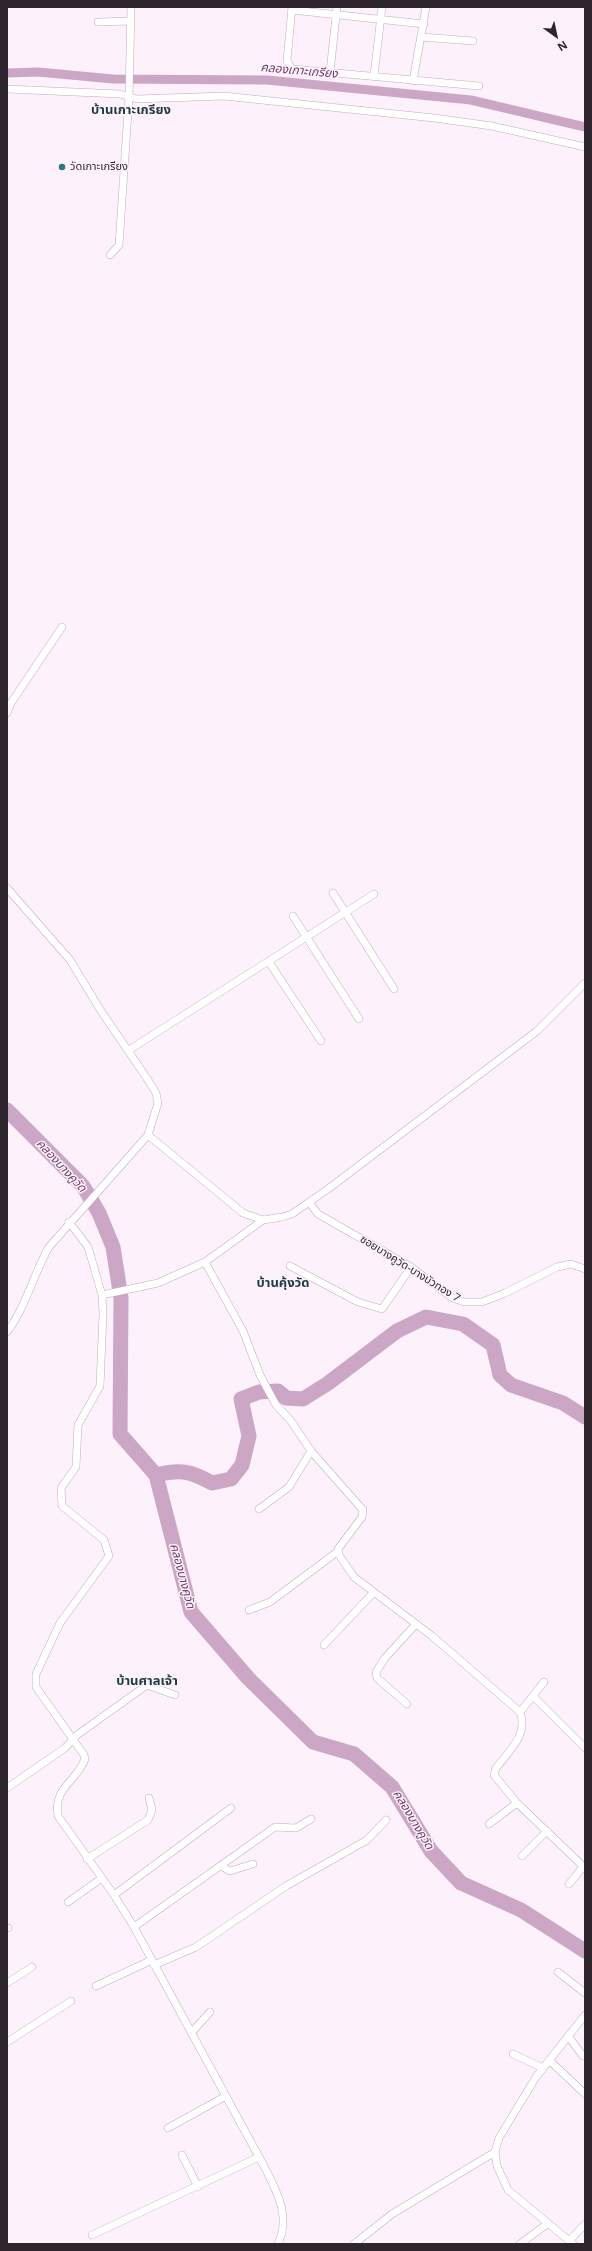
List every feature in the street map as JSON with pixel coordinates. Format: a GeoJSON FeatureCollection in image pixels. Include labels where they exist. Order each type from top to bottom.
{"type":"FeatureCollection","features":[{"type":"Feature","properties":{"kind":"street"},"geometry":{"type":"LineString","coordinates":[[110,255],[119,245],[129,94],[131,7]]}},
{"type":"Feature","properties":{"kind":"street"},"geometry":{"type":"LineString","coordinates":[[374,76],[382,7]]}},
{"type":"Feature","properties":{"kind":"street"},"geometry":{"type":"LineString","coordinates":[[413,81],[426,7]]}},
{"type":"Feature","properties":{"kind":"street"},"geometry":{"type":"LineString","coordinates":[[424,24],[337,11],[292,8],[287,64],[292,69],[479,86]]}},
{"type":"Feature","properties":{"kind":"street"},"geometry":{"type":"LineString","coordinates":[[330,72],[337,11]]}},
{"type":"Feature","properties":{"kind":"street"},"geometry":{"type":"LineString","coordinates":[[98,22],[131,21]]}},
{"type":"Feature","properties":{"kind":"street"},"geometry":{"type":"LineString","coordinates":[[421,37],[473,41]]}},
{"type":"Feature","properties":{"kind":"street"},"geometry":{"type":"LineString","coordinates":[[7,89],[129,94],[137,99],[224,96],[427,117],[492,126],[585,147]]}},
{"type":"Feature","properties":{"kind":"street"},"geometry":{"type":"LineString","coordinates":[[7,713],[11,703],[62,627]]}},
{"type":"Feature","properties":{"kind":"street"},"geometry":{"type":"LineString","coordinates":[[7,888],[60,947],[101,1011],[129,1050],[156,1093],[158,1103],[148,1135],[103,1188],[79,1214],[69,1222],[49,1247],[38,1267],[21,1310],[7,1332]]}},
{"type":"Feature","properties":{"kind":"street"},"geometry":{"type":"LineString","coordinates":[[333,893],[394,988]]}},
{"type":"Feature","properties":{"kind":"street"},"geometry":{"type":"LineString","coordinates":[[129,1050],[374,894]]}},
{"type":"Feature","properties":{"kind":"street"},"geometry":{"type":"LineString","coordinates":[[293,916],[359,1019]]}},
{"type":"Feature","properties":{"kind":"street"},"geometry":{"type":"LineString","coordinates":[[269,962],[321,1042]]}},
{"type":"Feature","properties":{"kind":"street"},"geometry":{"type":"LineString","coordinates":[[148,1135],[232,1205],[254,1218],[274,1220],[292,1214],[537,1031],[585,983]]}},
{"type":"Feature","properties":{"kind":"street","name":"ซอยบางคูวัด-บางบัวทอง 7"},"geometry":{"type":"LineString","coordinates":[[309,1202],[318,1214],[411,1267],[451,1296],[464,1302],[482,1302],[505,1293],[557,1267],[571,1264],[585,1269]]}},
{"type":"Feature","properties":{"kind":"street"},"geometry":{"type":"LineString","coordinates":[[105,1294],[158,1283],[205,1262],[263,1220]]}},
{"type":"Feature","properties":{"kind":"street"},"geometry":{"type":"LineString","coordinates":[[69,1222],[88,1247],[105,1294],[100,1386],[78,1425],[76,1467],[61,1488],[62,1506],[104,1540],[109,1556],[60,1623],[36,1674],[36,1688],[84,1754],[85,1759],[77,1773],[62,1789],[56,1806],[61,1823],[114,1895],[134,1927],[279,2195],[284,2223],[278,2244]]}},
{"type":"Feature","properties":{"kind":"street"},"geometry":{"type":"LineString","coordinates":[[205,1262],[243,1331],[260,1375],[274,1400],[291,1421],[311,1451],[363,1510],[362,1518],[337,1552],[270,1602],[249,1610]]}},
{"type":"Feature","properties":{"kind":"street"},"geometry":{"type":"LineString","coordinates":[[290,1266],[358,1302],[382,1309],[411,1267]]}},
{"type":"Feature","properties":{"kind":"street"},"geometry":{"type":"LineString","coordinates":[[259,1509],[289,1487],[311,1451]]}},
{"type":"Feature","properties":{"kind":"street"},"geometry":{"type":"LineString","coordinates":[[337,1552],[354,1577],[373,1593],[416,1624],[520,1712],[522,1719],[522,1732],[493,1772],[496,1779],[517,1804],[584,1867],[569,1884]]}},
{"type":"Feature","properties":{"kind":"street"},"geometry":{"type":"LineString","coordinates":[[324,1645],[373,1593]]}},
{"type":"Feature","properties":{"kind":"street"},"geometry":{"type":"LineString","coordinates":[[407,1704],[377,1678],[376,1672],[385,1658],[416,1624]]}},
{"type":"Feature","properties":{"kind":"street"},"geometry":{"type":"LineString","coordinates":[[520,1712],[544,1682]]}},
{"type":"Feature","properties":{"kind":"street"},"geometry":{"type":"LineString","coordinates":[[7,1788],[147,1685],[175,1695]]}},
{"type":"Feature","properties":{"kind":"street"},"geometry":{"type":"LineString","coordinates":[[533,1696],[585,1748]]}},
{"type":"Feature","properties":{"kind":"street"},"geometry":{"type":"LineString","coordinates":[[88,1859],[148,1820],[152,1810],[149,1798]]}},
{"type":"Feature","properties":{"kind":"street"},"geometry":{"type":"LineString","coordinates":[[488,1824],[517,1804]]}},
{"type":"Feature","properties":{"kind":"street"},"geometry":{"type":"LineString","coordinates":[[114,1895],[231,1808]]}},
{"type":"Feature","properties":{"kind":"street"},"geometry":{"type":"LineString","coordinates":[[134,1927],[275,1827],[296,1828],[311,1819]]}},
{"type":"Feature","properties":{"kind":"street"},"geometry":{"type":"LineString","coordinates":[[96,1986],[153,1962],[196,1947],[286,1886],[367,1840],[386,1820]]}},
{"type":"Feature","properties":{"kind":"street"},"geometry":{"type":"LineString","coordinates":[[522,1856],[547,1831]]}},
{"type":"Feature","properties":{"kind":"street"},"geometry":{"type":"LineString","coordinates":[[221,1866],[230,1871],[253,1864]]}},
{"type":"Feature","properties":{"kind":"street"},"geometry":{"type":"LineString","coordinates":[[68,1902],[102,1878]]}},
{"type":"Feature","properties":{"kind":"street"},"geometry":{"type":"LineString","coordinates":[[7,1983],[32,1967]]}},
{"type":"Feature","properties":{"kind":"street"},"geometry":{"type":"LineString","coordinates":[[558,1972],[585,1993]]}},
{"type":"Feature","properties":{"kind":"street"},"geometry":{"type":"LineString","coordinates":[[7,2042],[71,2001]]}},
{"type":"Feature","properties":{"kind":"street"},"geometry":{"type":"LineString","coordinates":[[191,2033],[210,2012]]}},
{"type":"Feature","properties":{"kind":"street"},"geometry":{"type":"LineString","coordinates":[[585,2015],[543,2068],[499,2138],[495,2152],[501,2178],[508,2190],[547,2224],[571,2242],[585,2224]]}},
{"type":"Feature","properties":{"kind":"street"},"geometry":{"type":"LineString","coordinates":[[568,2036],[583,2056]]}},
{"type":"Feature","properties":{"kind":"street"},"geometry":{"type":"LineString","coordinates":[[513,2054],[543,2068]]}},
{"type":"Feature","properties":{"kind":"street"},"geometry":{"type":"LineString","coordinates":[[549,2060],[585,2094]]}},
{"type":"Feature","properties":{"kind":"street"},"geometry":{"type":"LineString","coordinates":[[168,2128],[226,2096]]}},
{"type":"Feature","properties":{"kind":"street"},"geometry":{"type":"LineString","coordinates":[[354,2244],[392,2214],[495,2152]]}},
{"type":"Feature","properties":{"kind":"street"},"geometry":{"type":"LineString","coordinates":[[182,2155],[198,2187]]}},
{"type":"Feature","properties":{"kind":"street"},"geometry":{"type":"LineString","coordinates":[[92,2235],[198,2187],[259,2157]]}},
{"type":"Feature","properties":{"kind":"street"},"geometry":{"type":"LineString","coordinates":[[520,2244],[547,2224]]}},
{"type":"Feature","properties":{"kind":"waterway","name":"คลองเกาะเกรียง"},"geometry":{"type":"LineString","coordinates":[[7,73],[38,72],[113,79],[267,80],[471,100],[585,127]]}},
{"type":"Feature","properties":{"kind":"waterway","name":"คลองบางคูวัด"},"geometry":{"type":"LineString","coordinates":[[7,1110],[83,1186],[99,1213],[113,1247],[121,1298],[120,1434],[156,1475],[191,1612],[248,1678],[313,1742],[354,1754],[392,1787],[431,1851],[461,1883],[521,1910],[585,1951]]}},
{"type":"Feature","properties":{"kind":"waterway"},"geometry":{"type":"LineString","coordinates":[[156,1475],[172,1472],[185,1472],[212,1483],[231,1479],[242,1465],[249,1436],[241,1399],[259,1392],[278,1391],[286,1398],[303,1399],[327,1384],[397,1331],[426,1317],[463,1324],[493,1345],[500,1375],[511,1385],[563,1403],[585,1417]]}},
{"type":"Feature","properties":{"kind":"place","name":"วัดเกาะเกรียง"},"geometry":{"type":"Point","coordinates":[62,167]}},
{"type":"Feature","properties":{"kind":"district","name":"บ้านเกาะเกรียง"},"geometry":{"type":"Point","coordinates":[131,110]}},
{"type":"Feature","properties":{"kind":"district","name":"บ้านคุ้งวัด"},"geometry":{"type":"Point","coordinates":[283,1283]}},
{"type":"Feature","properties":{"kind":"district","name":"บ้านศาลเจ้า"},"geometry":{"type":"Point","coordinates":[147,1681]}}]}
